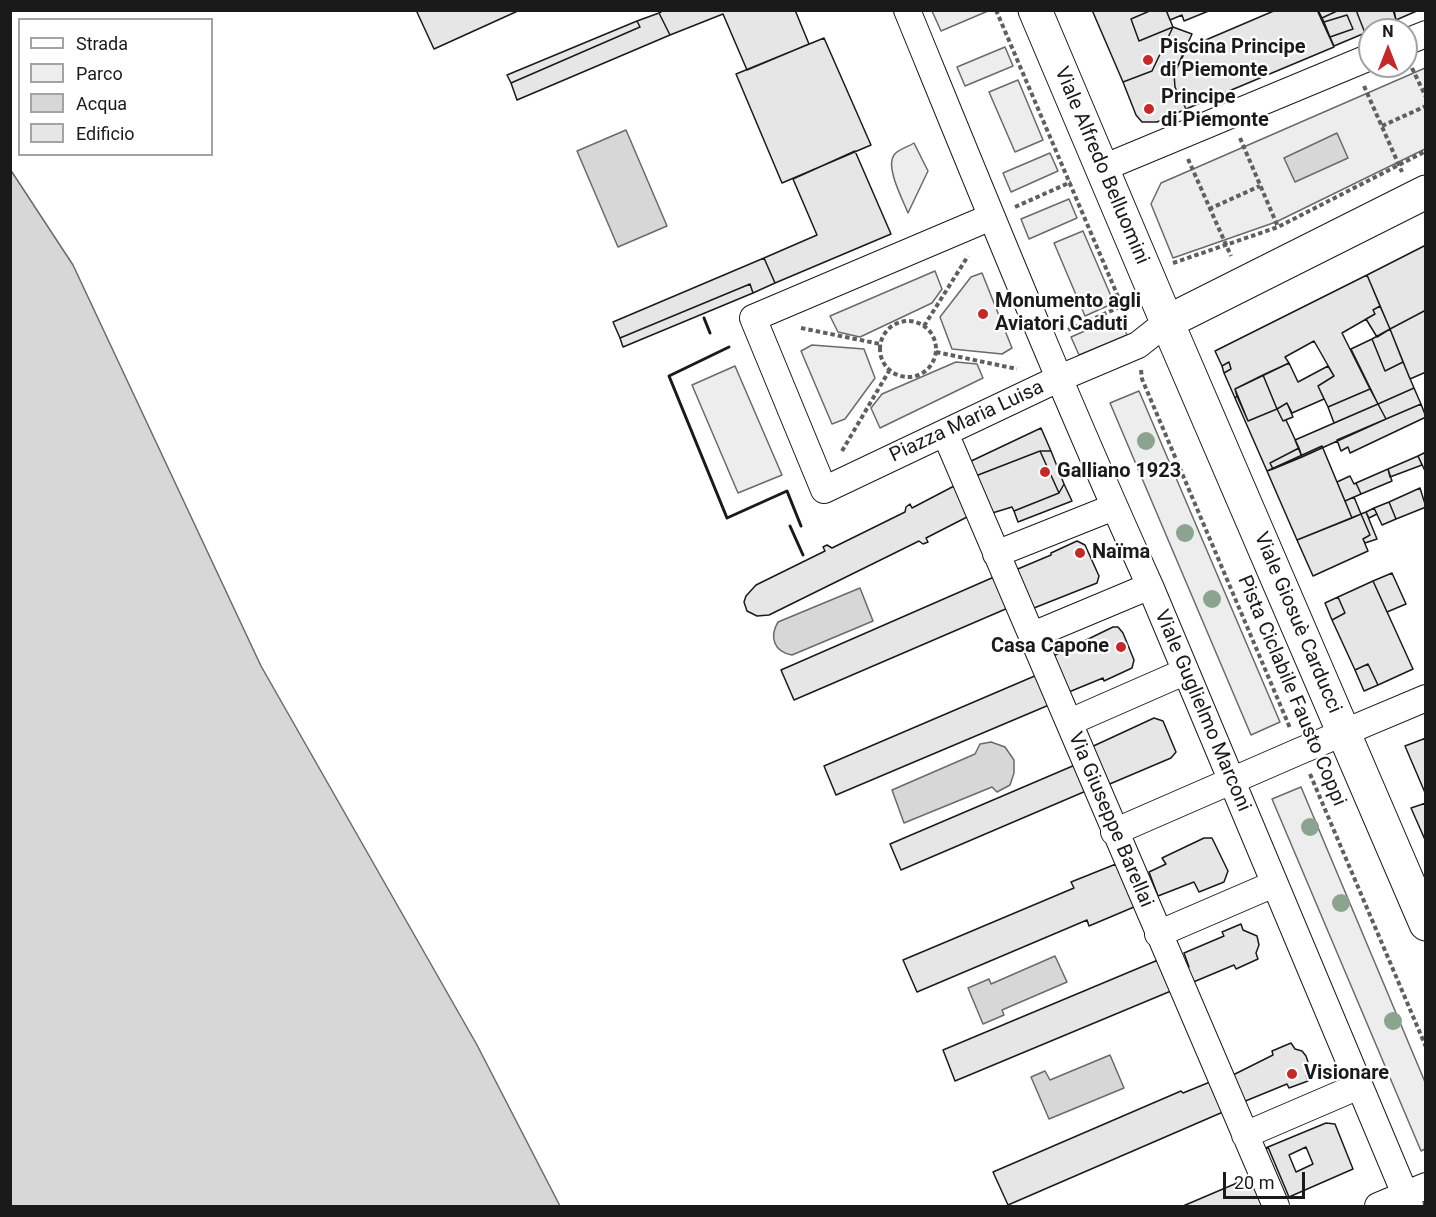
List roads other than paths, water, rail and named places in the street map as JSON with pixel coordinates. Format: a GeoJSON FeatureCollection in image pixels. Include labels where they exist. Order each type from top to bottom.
{"type":"FeatureCollection","features":[{"type":"Feature","properties":{"kind":"street","name":"Viale Guglielmo Marconi"},"geometry":{"type":"LineString","coordinates":[[907,10],[992,217],[1359,1086],[1414,1196]]}},
{"type":"Feature","properties":{"kind":"street","name":"Viale Alfredo Belluomini"},"geometry":{"type":"LineString","coordinates":[[1035,10],[1167,322]]}},
{"type":"Feature","properties":{"kind":"street"},"geometry":{"type":"LineString","coordinates":[[1103,168],[1358,62]]}},
{"type":"Feature","properties":{"kind":"street"},"geometry":{"type":"LineString","coordinates":[[1060,378],[1138,345],[1167,322],[1419,195]]}},
{"type":"Feature","properties":{"kind":"street","name":"Piazza Maria Luisa"},"geometry":{"type":"LineString","coordinates":[[992,217],[753,318],[824,490],[1060,378]]}},
{"type":"Feature","properties":{"kind":"street","name":"Viale Giosuè Carducci"},"geometry":{"type":"LineString","coordinates":[[1167,322],[1425,924]]}},
{"type":"Feature","properties":{"kind":"street","name":"Via Giuseppe Barellai"},"geometry":{"type":"LineString","coordinates":[[945,433],[1276,1206]]}},
{"type":"Feature","properties":{"kind":"street"},"geometry":{"type":"LineString","coordinates":[[996,554],[1114,507]]}},
{"type":"Feature","properties":{"kind":"street"},"geometry":{"type":"LineString","coordinates":[[1033,635],[1149,586]]}},
{"type":"Feature","properties":{"kind":"street"},"geometry":{"type":"LineString","coordinates":[[1070,722],[1184,672]]}},
{"type":"Feature","properties":{"kind":"street"},"geometry":{"type":"LineString","coordinates":[[1114,832],[1425,699]]}},
{"type":"Feature","properties":{"kind":"street"},"geometry":{"type":"LineString","coordinates":[[1158,934],[1274,884]]}},
{"type":"Feature","properties":{"kind":"street"},"geometry":{"type":"LineString","coordinates":[[1245,1135],[1359,1086]]}},
{"type":"Feature","properties":{"kind":"street"},"geometry":{"type":"LineString","coordinates":[[1378,1206],[1414,1196]]}},
{"type":"Feature","properties":{"kind":"water"},"geometry":{"type":"Polygon","coordinates":[[[626,130],[667,226],[618,247],[577,151],[626,130]]]}},
{"type":"Feature","properties":{"kind":"water"},"geometry":{"type":"Polygon","coordinates":[[[1337,133],[1348,158],[1295,182],[1284,158],[1337,133]]]}},
{"type":"Feature","properties":{"kind":"water"},"geometry":{"type":"Polygon","coordinates":[[[10,169],[73,265],[261,666],[477,1045],[560,1206],[11,1206],[10,169]]]}},
{"type":"Feature","properties":{"kind":"water"},"geometry":{"type":"Polygon","coordinates":[[[860,588],[873,621],[792,655],[777,647],[774,633],[778,622],[860,588]]]}},
{"type":"Feature","properties":{"kind":"water"},"geometry":{"type":"Polygon","coordinates":[[[991,742],[1005,747],[1014,760],[1014,773],[1010,785],[997,792],[992,787],[904,823],[892,790],[975,754],[980,744],[991,742]]]}},
{"type":"Feature","properties":{"kind":"water"},"geometry":{"type":"Polygon","coordinates":[[[1055,956],[1067,982],[1002,1010],[1004,1015],[983,1024],[968,988],[989,979],[991,984],[1055,956]]]}},
{"type":"Feature","properties":{"kind":"water"},"geometry":{"type":"Polygon","coordinates":[[[1110,1055],[1124,1088],[1049,1119],[1031,1077],[1045,1071],[1050,1080],[1110,1055]]]}},
{"type":"Feature","properties":{"kind":"place","name":"Piscina Principe di Piemonte"},"geometry":{"type":"Point","coordinates":[1148,60]}},
{"type":"Feature","properties":{"kind":"place","name":"Principe di Piemonte"},"geometry":{"type":"Point","coordinates":[1149,109]}},
{"type":"Feature","properties":{"kind":"place","name":"Monumento agli Aviatori Caduti"},"geometry":{"type":"Point","coordinates":[983,314]}},
{"type":"Feature","properties":{"kind":"place","name":"Galliano 1923"},"geometry":{"type":"Point","coordinates":[1045,472]}},
{"type":"Feature","properties":{"kind":"place","name":"Naïma"},"geometry":{"type":"Point","coordinates":[1080,553]}},
{"type":"Feature","properties":{"kind":"place","name":"Casa Capone"},"geometry":{"type":"Point","coordinates":[1121,647]}},
{"type":"Feature","properties":{"kind":"place","name":"Visionare"},"geometry":{"type":"Point","coordinates":[1292,1074]}}]}
